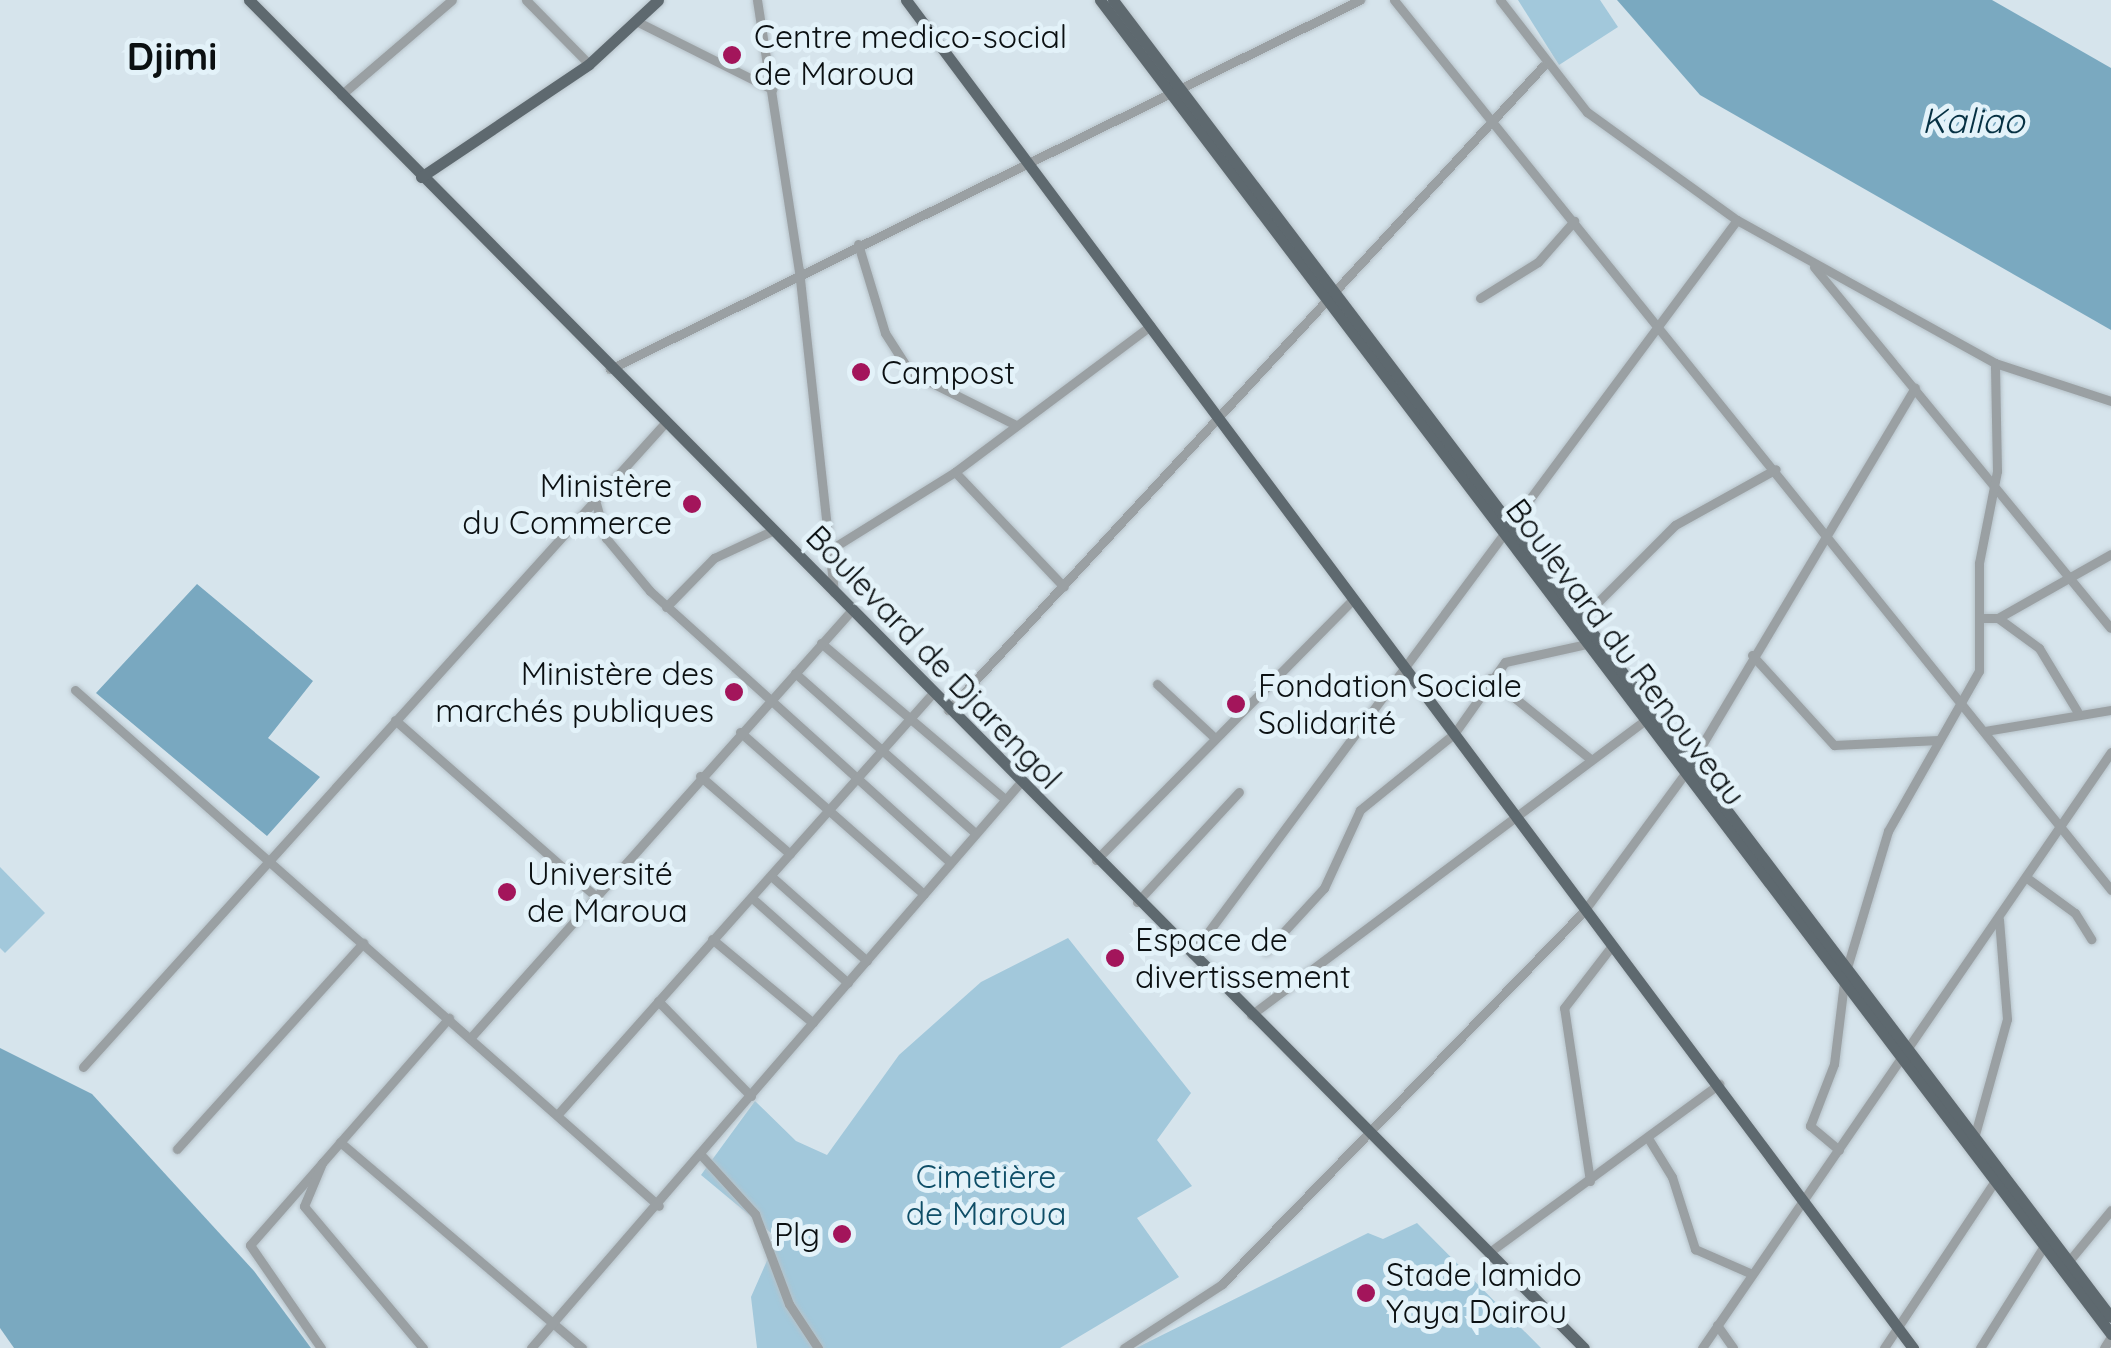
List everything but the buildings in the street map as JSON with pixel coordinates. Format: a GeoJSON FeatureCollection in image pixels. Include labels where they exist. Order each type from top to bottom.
{"type":"FeatureCollection","features":[{"type":"Feature","properties":{"kind":"main road","name":"Boulevard de Djarengol"},"geometry":{"type":"LineString","coordinates":[[249,0],[1019,784],[1372,1130],[1584,1348]]}},
{"type":"Feature","properties":{"kind":"main road"},"geometry":{"type":"LineString","coordinates":[[420,176],[589,64],[640,22],[658,0]]}},
{"type":"Feature","properties":{"kind":"main road"},"geometry":{"type":"LineString","coordinates":[[906,0],[1030,162],[1401,672],[1454,734],[1611,947],[1720,1084],[1913,1348]]}},
{"type":"Feature","properties":{"kind":"main road","name":"Boulevard du Renouveau"},"geometry":{"type":"LineString","coordinates":[[1100,0],[1177,92]]}},
{"type":"Feature","properties":{"kind":"main road","name":"Boulevard du Renouveau"},"geometry":{"type":"LineString","coordinates":[[1113,0],[1330,298],[1580,620],[1687,770],[2111,1335]]}},
{"type":"Feature","properties":{"kind":"main road","name":"Boulevard du Renouveau"},"geometry":{"type":"LineString","coordinates":[[1508,532],[1643,722],[1687,770]]}},
{"type":"Feature","properties":{"kind":"main road","name":"Boulevard du Renouveau"},"geometry":{"type":"LineString","coordinates":[[1905,1056],[1974,1138],[2111,1317]]}},
{"type":"Feature","properties":{"kind":"street"},"geometry":{"type":"LineString","coordinates":[[342,95],[452,0]]}},
{"type":"Feature","properties":{"kind":"street"},"geometry":{"type":"LineString","coordinates":[[526,0],[589,64]]}},
{"type":"Feature","properties":{"kind":"street"},"geometry":{"type":"LineString","coordinates":[[757,0],[800,270],[835,594]]}},
{"type":"Feature","properties":{"kind":"street"},"geometry":{"type":"LineString","coordinates":[[610,370],[800,270],[1177,92],[1360,0]]}},
{"type":"Feature","properties":{"kind":"street"},"geometry":{"type":"LineString","coordinates":[[1394,0],[1826,530],[2111,890]]}},
{"type":"Feature","properties":{"kind":"street"},"geometry":{"type":"LineString","coordinates":[[1500,0],[1543,66],[1621,141],[1737,220],[1996,363],[2111,402]]}},
{"type":"Feature","properties":{"kind":"street"},"geometry":{"type":"LineString","coordinates":[[640,22],[772,90]]}},
{"type":"Feature","properties":{"kind":"street"},"geometry":{"type":"LineString","coordinates":[[948,710],[1496,125],[1543,66]]}},
{"type":"Feature","properties":{"kind":"street"},"geometry":{"type":"LineString","coordinates":[[1192,954],[1661,328],[1737,220]]}},
{"type":"Feature","properties":{"kind":"street"},"geometry":{"type":"LineString","coordinates":[[1480,298],[1538,262],[1574,221]]}},
{"type":"Feature","properties":{"kind":"street"},"geometry":{"type":"LineString","coordinates":[[858,244],[885,334],[910,372],[1016,426]]}},
{"type":"Feature","properties":{"kind":"street"},"geometry":{"type":"LineString","coordinates":[[1808,261],[2111,628]]}},
{"type":"Feature","properties":{"kind":"street"},"geometry":{"type":"LineString","coordinates":[[828,552],[955,472],[1150,326]]}},
{"type":"Feature","properties":{"kind":"street"},"geometry":{"type":"LineString","coordinates":[[1839,1150],[1810,1126],[1834,1064],[1845,977],[1888,832],[1979,672],[1983,618],[1979,563],[1994,486],[1996,363]]}},
{"type":"Feature","properties":{"kind":"street"},"geometry":{"type":"LineString","coordinates":[[1124,1348],[1222,1284],[1584,911],[1687,770],[1826,530],[1915,388]]}},
{"type":"Feature","properties":{"kind":"street"},"geometry":{"type":"LineString","coordinates":[[83,1068],[664,424]]}},
{"type":"Feature","properties":{"kind":"street"},"geometry":{"type":"LineString","coordinates":[[1580,620],[1675,525],[1776,469]]}},
{"type":"Feature","properties":{"kind":"street"},"geometry":{"type":"LineString","coordinates":[[955,472],[1064,588]]}},
{"type":"Feature","properties":{"kind":"street"},"geometry":{"type":"LineString","coordinates":[[595,500],[606,538],[666,607],[950,862]]}},
{"type":"Feature","properties":{"kind":"street"},"geometry":{"type":"LineString","coordinates":[[666,607],[714,558],[772,531]]}},
{"type":"Feature","properties":{"kind":"street"},"geometry":{"type":"LineString","coordinates":[[1983,618],[1998,618],[2111,554]]}},
{"type":"Feature","properties":{"kind":"street"},"geometry":{"type":"LineString","coordinates":[[1096,860],[1350,602]]}},
{"type":"Feature","properties":{"kind":"street"},"geometry":{"type":"LineString","coordinates":[[472,1036],[851,611]]}},
{"type":"Feature","properties":{"kind":"street"},"geometry":{"type":"LineString","coordinates":[[1998,618],[2044,654],[2077,712]]}},
{"type":"Feature","properties":{"kind":"street"},"geometry":{"type":"LineString","coordinates":[[821,644],[1004,799]]}},
{"type":"Feature","properties":{"kind":"street"},"geometry":{"type":"LineString","coordinates":[[1266,951],[1324,888],[1360,810],[1454,734],[1490,678],[1520,655],[1586,644]]}},
{"type":"Feature","properties":{"kind":"street"},"geometry":{"type":"LineString","coordinates":[[1752,656],[1834,745],[1939,740]]}},
{"type":"Feature","properties":{"kind":"street"},"geometry":{"type":"LineString","coordinates":[[794,673],[975,834]]}},
{"type":"Feature","properties":{"kind":"street"},"geometry":{"type":"LineString","coordinates":[[1490,678],[1590,758]]}},
{"type":"Feature","properties":{"kind":"street"},"geometry":{"type":"LineString","coordinates":[[1157,684],[1214,738]]}},
{"type":"Feature","properties":{"kind":"street"},"geometry":{"type":"LineString","coordinates":[[75,690],[472,1036],[659,1206]]}},
{"type":"Feature","properties":{"kind":"street"},"geometry":{"type":"LineString","coordinates":[[558,1114],[932,694]]}},
{"type":"Feature","properties":{"kind":"street"},"geometry":{"type":"LineString","coordinates":[[1984,730],[2077,712],[2111,710]]}},
{"type":"Feature","properties":{"kind":"street"},"geometry":{"type":"LineString","coordinates":[[395,720],[595,896]]}},
{"type":"Feature","properties":{"kind":"street"},"geometry":{"type":"LineString","coordinates":[[1251,1015],[1512,814],[1643,722]]}},
{"type":"Feature","properties":{"kind":"street"},"geometry":{"type":"LineString","coordinates":[[740,732],[924,894]]}},
{"type":"Feature","properties":{"kind":"street"},"geometry":{"type":"LineString","coordinates":[[1702,1348],[2111,752]]}},
{"type":"Feature","properties":{"kind":"street"},"geometry":{"type":"LineString","coordinates":[[700,776],[790,854]]}},
{"type":"Feature","properties":{"kind":"street"},"geometry":{"type":"LineString","coordinates":[[531,1348],[659,1206],[1019,784]]}},
{"type":"Feature","properties":{"kind":"street"},"geometry":{"type":"LineString","coordinates":[[1137,902],[1238,792]]}},
{"type":"Feature","properties":{"kind":"street"},"geometry":{"type":"LineString","coordinates":[[771,876],[867,961]]}},
{"type":"Feature","properties":{"kind":"street"},"geometry":{"type":"LineString","coordinates":[[2027,878],[2075,913],[2091,939]]}},
{"type":"Feature","properties":{"kind":"street"},"geometry":{"type":"LineString","coordinates":[[752,898],[848,983]]}},
{"type":"Feature","properties":{"kind":"street"},"geometry":{"type":"LineString","coordinates":[[1974,1138],[2007,1018],[1999,918]]}},
{"type":"Feature","properties":{"kind":"street"},"geometry":{"type":"LineString","coordinates":[[712,939],[813,1023]]}},
{"type":"Feature","properties":{"kind":"street"},"geometry":{"type":"LineString","coordinates":[[176,1149],[364,944]]}},
{"type":"Feature","properties":{"kind":"street"},"geometry":{"type":"LineString","coordinates":[[1590,1181],[1564,1008],[1611,947]]}},
{"type":"Feature","properties":{"kind":"street"},"geometry":{"type":"LineString","coordinates":[[658,1001],[751,1096]]}},
{"type":"Feature","properties":{"kind":"street"},"geometry":{"type":"LineString","coordinates":[[321,1348],[250,1245],[449,1018]]}},
{"type":"Feature","properties":{"kind":"street"},"geometry":{"type":"LineString","coordinates":[[1490,1252],[1720,1084]]}},
{"type":"Feature","properties":{"kind":"street"},"geometry":{"type":"LineString","coordinates":[[1648,1138],[1674,1182],[1695,1249],[1752,1274]]}},
{"type":"Feature","properties":{"kind":"street"},"geometry":{"type":"LineString","coordinates":[[340,1142],[582,1348]]}},
{"type":"Feature","properties":{"kind":"street"},"geometry":{"type":"LineString","coordinates":[[702,1156],[754,1214],[788,1304],[818,1348]]}},
{"type":"Feature","properties":{"kind":"street"},"geometry":{"type":"LineString","coordinates":[[322,1163],[305,1212],[423,1348]]}},
{"type":"Feature","properties":{"kind":"street"},"geometry":{"type":"LineString","coordinates":[[1884,1348],[1995,1181]]}},
{"type":"Feature","properties":{"kind":"street"},"geometry":{"type":"LineString","coordinates":[[2069,1261],[2109,1216]]}},
{"type":"Feature","properties":{"kind":"street"},"geometry":{"type":"LineString","coordinates":[[1980,1348],[2044,1246]]}},
{"type":"Feature","properties":{"kind":"street"},"geometry":{"type":"LineString","coordinates":[[1717,1326],[1734,1348]]}},
{"type":"Feature","properties":{"kind":"street"},"geometry":{"type":"LineString","coordinates":[[2104,1348],[2111,1335]]}},
{"type":"Feature","properties":{"kind":"green space"},"geometry":{"type":"Polygon","coordinates":[[[1518,0],[1600,0],[1618,27],[1559,65],[1518,0]]]}},
{"type":"Feature","properties":{"kind":"green space"},"geometry":{"type":"Polygon","coordinates":[[[0,867],[45,913],[5,953],[0,948],[0,867]]]}},
{"type":"Feature","properties":{"kind":"green space","name":"Cimetière de Maroua"},"geometry":{"type":"Polygon","coordinates":[[[1068,938],[1191,1093],[1157,1140],[1192,1186],[1137,1218],[1179,1277],[1060,1348],[757,1348],[751,1297],[777,1238],[701,1175],[755,1101],[796,1141],[827,1155],[899,1055],[981,982],[1068,938]]]}},
{"type":"Feature","properties":{"kind":"green space","name":"Stade lamido Yaya Dairou"},"geometry":{"type":"Polygon","coordinates":[[[1417,1223],[1541,1348],[1136,1348],[1368,1233],[1383,1239],[1417,1223]]]}},
{"type":"Feature","properties":{"kind":"shaded area"},"geometry":{"type":"Polygon","coordinates":[[[197,584],[313,681],[268,738],[320,777],[267,836],[96,693],[197,584]]]}},
{"type":"Feature","properties":{"kind":"water","name":"Kaliao"},"geometry":{"type":"Polygon","coordinates":[[[1617,0],[1992,0],[2111,68],[2111,330],[1700,95],[1617,0]]]}},
{"type":"Feature","properties":{"kind":"water"},"geometry":{"type":"Polygon","coordinates":[[[0,1048],[92,1094],[254,1271],[311,1348],[14,1348],[0,1328],[0,1048]]]}},
{"type":"Feature","properties":{"kind":"place","name":"Centre medico-social de Maroua"},"geometry":{"type":"Point","coordinates":[732,55]}},
{"type":"Feature","properties":{"kind":"place","name":"Campost"},"geometry":{"type":"Point","coordinates":[861,372]}},
{"type":"Feature","properties":{"kind":"place","name":"Ministère du Commerce"},"geometry":{"type":"Point","coordinates":[692,504]}},
{"type":"Feature","properties":{"kind":"place","name":"Ministère des marchés publiques"},"geometry":{"type":"Point","coordinates":[734,692]}},
{"type":"Feature","properties":{"kind":"place","name":"Fondation Sociale Solidarité"},"geometry":{"type":"Point","coordinates":[1236,704]}},
{"type":"Feature","properties":{"kind":"place","name":"Université de Maroua"},"geometry":{"type":"Point","coordinates":[507,892]}},
{"type":"Feature","properties":{"kind":"place","name":"Espace de divertissement"},"geometry":{"type":"Point","coordinates":[1115,958]}},
{"type":"Feature","properties":{"kind":"place","name":"Plg"},"geometry":{"type":"Point","coordinates":[842,1234]}},
{"type":"Feature","properties":{"kind":"place","name":"Stade lamido Yaya Dairou"},"geometry":{"type":"Point","coordinates":[1366,1293]}},
{"type":"Feature","properties":{"kind":"district","name":"Djimi"},"geometry":{"type":"Point","coordinates":[172,57]}}]}
